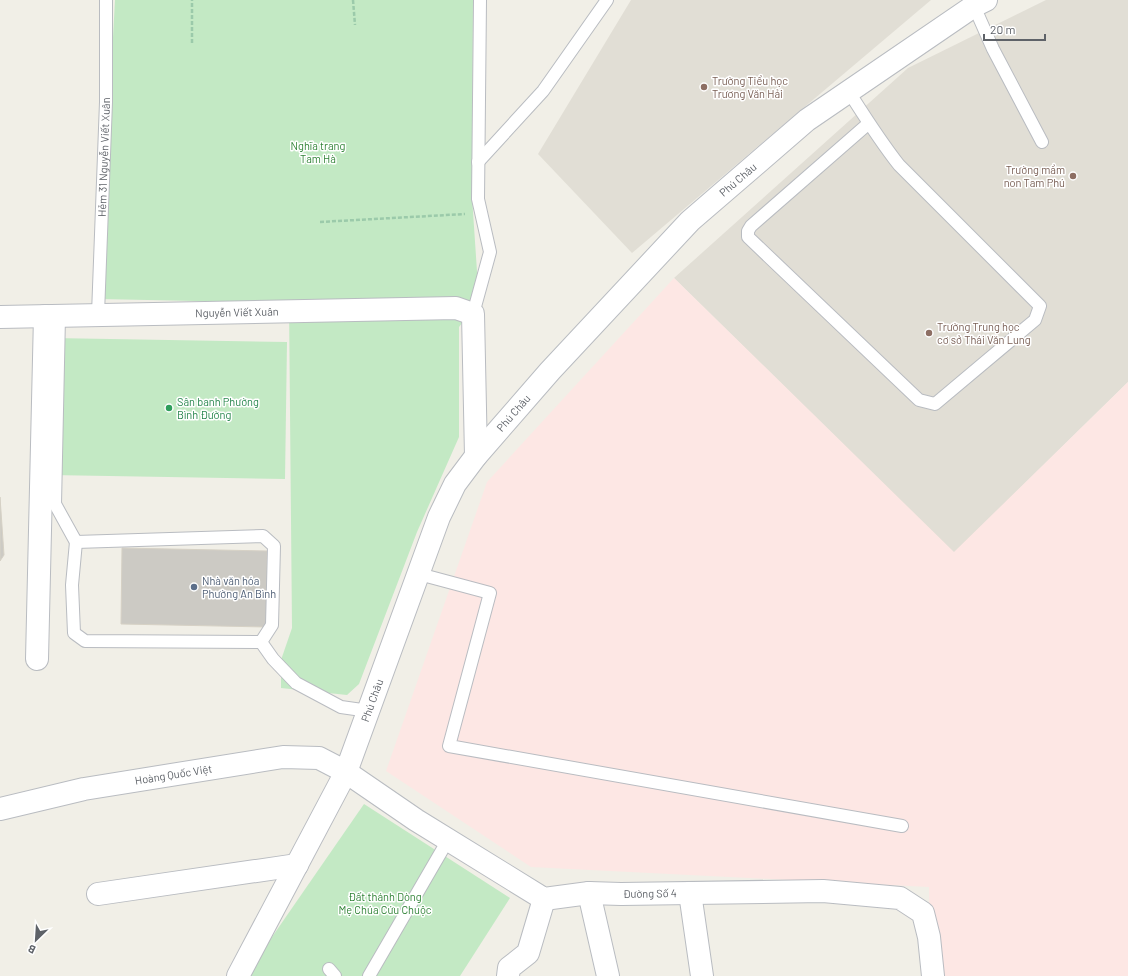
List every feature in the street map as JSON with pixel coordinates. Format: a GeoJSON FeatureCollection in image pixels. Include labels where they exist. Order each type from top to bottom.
{"type":"FeatureCollection","features":[{"type":"Feature","properties":{"kind":"street","name":"Phú Châu"},"geometry":{"type":"LineString","coordinates":[[238,976],[346,772],[445,504],[455,484],[476,456],[550,372],[690,221],[807,120],[849,92],[975,2]]}},
{"type":"Feature","properties":{"kind":"street","name":"Nguyễn Viết Xuân"},"geometry":{"type":"LineString","coordinates":[[0,317],[456,308],[473,314]]}},
{"type":"Feature","properties":{"kind":"street"},"geometry":{"type":"LineString","coordinates":[[473,314],[476,456]]}},
{"type":"Feature","properties":{"kind":"street"},"geometry":{"type":"LineString","coordinates":[[38,659],[52,316]]}},
{"type":"Feature","properties":{"kind":"street","name":"Hoàng Quốc Việt"},"geometry":{"type":"LineString","coordinates":[[0,809],[84,789],[283,757],[319,758],[346,772]]}},
{"type":"Feature","properties":{"kind":"street"},"geometry":{"type":"LineString","coordinates":[[346,772],[416,820],[544,899],[528,953],[509,968],[508,976]]}},
{"type":"Feature","properties":{"kind":"street"},"geometry":{"type":"LineString","coordinates":[[98,894],[297,865]]}},
{"type":"Feature","properties":{"kind":"street","name":"Đường Số 4"},"geometry":{"type":"LineString","coordinates":[[544,899],[589,893],[823,891],[900,898],[923,913],[930,937],[933,976]]}},
{"type":"Feature","properties":{"kind":"street"},"geometry":{"type":"LineString","coordinates":[[589,893],[608,976]]}},
{"type":"Feature","properties":{"kind":"street"},"geometry":{"type":"LineString","coordinates":[[690,893],[702,976]]}},
{"type":"Feature","properties":{"kind":"lane","name":"Hẻm 31 Nguyễn Viết Xuân"},"geometry":{"type":"LineString","coordinates":[[98,314],[106,102],[106,0]]}},
{"type":"Feature","properties":{"kind":"lane"},"geometry":{"type":"LineString","coordinates":[[473,314],[490,252],[478,199],[480,0]]}},
{"type":"Feature","properties":{"kind":"lane"},"geometry":{"type":"LineString","coordinates":[[478,162],[543,91],[607,0]]}},
{"type":"Feature","properties":{"kind":"lane"},"geometry":{"type":"LineString","coordinates":[[975,2],[993,49],[1042,142]]}},
{"type":"Feature","properties":{"kind":"lane"},"geometry":{"type":"LineString","coordinates":[[849,92],[869,123],[879,140],[899,165],[1040,306],[1035,320],[935,404],[919,400],[748,237],[750,226],[869,123]]}},
{"type":"Feature","properties":{"kind":"lane"},"geometry":{"type":"LineString","coordinates":[[52,316],[55,504],[76,542],[72,585],[74,633],[85,641],[261,642]]}},
{"type":"Feature","properties":{"kind":"lane"},"geometry":{"type":"LineString","coordinates":[[76,542],[263,536],[274,546],[272,625],[261,642]]}},
{"type":"Feature","properties":{"kind":"lane"},"geometry":{"type":"LineString","coordinates":[[419,574],[490,593],[449,746],[902,826]]}},
{"type":"Feature","properties":{"kind":"lane"},"geometry":{"type":"LineString","coordinates":[[261,642],[273,659],[296,683],[341,707],[369,711]]}},
{"type":"Feature","properties":{"kind":"lane"},"geometry":{"type":"LineString","coordinates":[[369,976],[448,840]]}},
{"type":"Feature","properties":{"kind":"path"},"geometry":{"type":"LineString","coordinates":[[192,0],[192,43]]}},
{"type":"Feature","properties":{"kind":"path"},"geometry":{"type":"LineString","coordinates":[[353,0],[355,25]]}},
{"type":"Feature","properties":{"kind":"path"},"geometry":{"type":"LineString","coordinates":[[320,222],[481,213]]}},
{"type":"Feature","properties":{"kind":"shaded area","name":"Trường Tiểu học Trương Văn Hải"},"geometry":{"type":"Polygon","coordinates":[[[631,0],[931,0],[632,253],[538,154],[631,0]]]}},
{"type":"Feature","properties":{"kind":"shaded area","name":"Trường Trung học cơ sở Thái Văn Lung"},"geometry":{"type":"Polygon","coordinates":[[[1046,0],[1128,0],[1128,382],[954,553],[674,278],[908,68],[1046,0]]]}},
{"type":"Feature","properties":{"kind":"shaded area"},"geometry":{"type":"Polygon","coordinates":[[[674,278],[954,552],[1128,382],[1128,976],[930,976],[929,887],[531,867],[386,771],[487,482],[674,278]]]}},
{"type":"Feature","properties":{"kind":"green space","name":"Nghĩa trang Tam Hà"},"geometry":{"type":"Polygon","coordinates":[[[115,0],[473,0],[472,197],[479,301],[459,327],[459,437],[417,532],[359,684],[347,695],[281,688],[281,660],[292,628],[289,303],[99,299],[115,0]]]}},
{"type":"Feature","properties":{"kind":"green space","name":"Sân banh Phường Bình Đường"},"geometry":{"type":"Polygon","coordinates":[[[52,338],[287,342],[285,479],[50,475],[52,338]]]}},
{"type":"Feature","properties":{"kind":"green space","name":"Đất thánh Dòng Mẹ Chúa Cứu Chuộc"},"geometry":{"type":"Polygon","coordinates":[[[364,804],[510,898],[460,976],[245,976],[364,804]]]}},
{"type":"Feature","properties":{"kind":"building"},"geometry":{"type":"Polygon","coordinates":[[[0,497],[4,555],[0,561],[0,497]]]}},
{"type":"Feature","properties":{"kind":"building","name":"Nhà văn hóa Phường An Bình"},"geometry":{"type":"Polygon","coordinates":[[[122,548],[267,551],[266,627],[121,624],[122,548]]]}},
{"type":"Feature","properties":{"kind":"place","name":"Trường Tiểu học Trương Văn Hải"},"geometry":{"type":"Point","coordinates":[704,87]}},
{"type":"Feature","properties":{"kind":"place","name":"Trường mầm non Tam Phú"},"geometry":{"type":"Point","coordinates":[1073,176]}},
{"type":"Feature","properties":{"kind":"place","name":"Trường Trung học cơ sở Thái Văn Lung"},"geometry":{"type":"Point","coordinates":[929,333]}},
{"type":"Feature","properties":{"kind":"place","name":"Sân banh Phường Bình Đường"},"geometry":{"type":"Point","coordinates":[169,408]}},
{"type":"Feature","properties":{"kind":"place","name":"Nhà văn hóa Phường An Bình"},"geometry":{"type":"Point","coordinates":[194,587]}}]}
